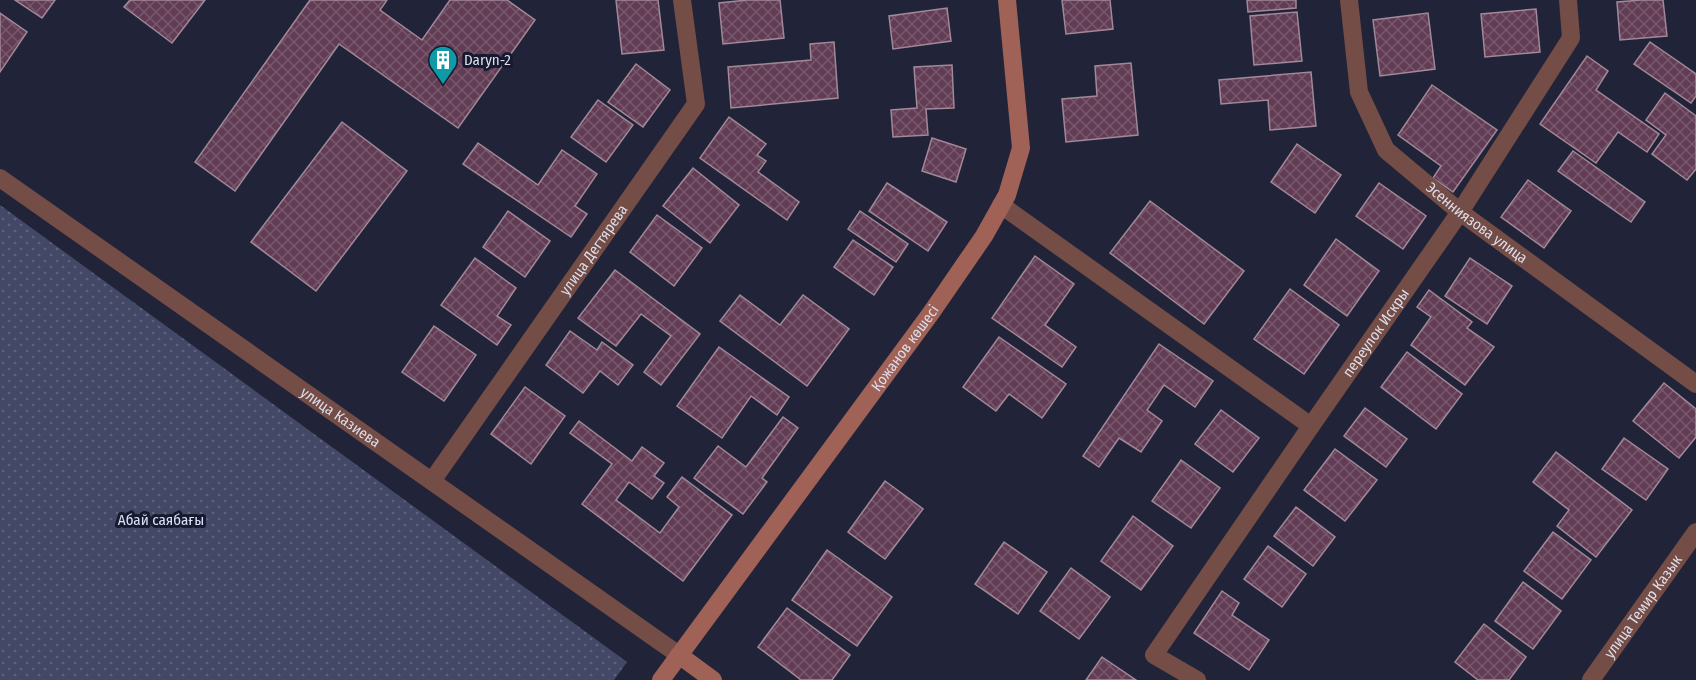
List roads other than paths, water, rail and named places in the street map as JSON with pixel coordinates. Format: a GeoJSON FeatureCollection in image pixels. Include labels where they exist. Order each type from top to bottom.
{"type":"FeatureCollection","features":[{"type":"Feature","properties":{"kind":"main road","name":"Қожанов көшесі"},"geometry":{"type":"LineString","coordinates":[[661,680],[931,314],[984,236],[1007,195],[1021,148],[1007,0]]}},
{"type":"Feature","properties":{"kind":"main road"},"geometry":{"type":"LineString","coordinates":[[679,656],[713,680]]}},
{"type":"Feature","properties":{"kind":"street","name":"улица Дегтярева"},"geometry":{"type":"LineString","coordinates":[[432,481],[696,104],[682,0]]}},
{"type":"Feature","properties":{"kind":"street","name":"Эсенниязова улица"},"geometry":{"type":"LineString","coordinates":[[1349,0],[1359,92],[1386,150],[1460,213],[1696,384]]}},
{"type":"Feature","properties":{"kind":"street","name":"переулок Искры"},"geometry":{"type":"LineString","coordinates":[[1197,680],[1154,654],[1460,213],[1571,38],[1568,0]]}},
{"type":"Feature","properties":{"kind":"street","name":"улица Казиева"},"geometry":{"type":"LineString","coordinates":[[0,178],[679,656]]}},
{"type":"Feature","properties":{"kind":"street"},"geometry":{"type":"LineString","coordinates":[[1001,205],[1311,426]]}},
{"type":"Feature","properties":{"kind":"street","name":"улица Темир Казык"},"geometry":{"type":"LineString","coordinates":[[1591,680],[1696,532]]}},
{"type":"Feature","properties":{"kind":"place","name":"Daryn-2"},"geometry":{"type":"Point","coordinates":[443,86]}},
{"type":"Feature","properties":{"kind":"park label","name":"Абай саябағы"},"geometry":{"type":"Point","coordinates":[161,520]}}]}
